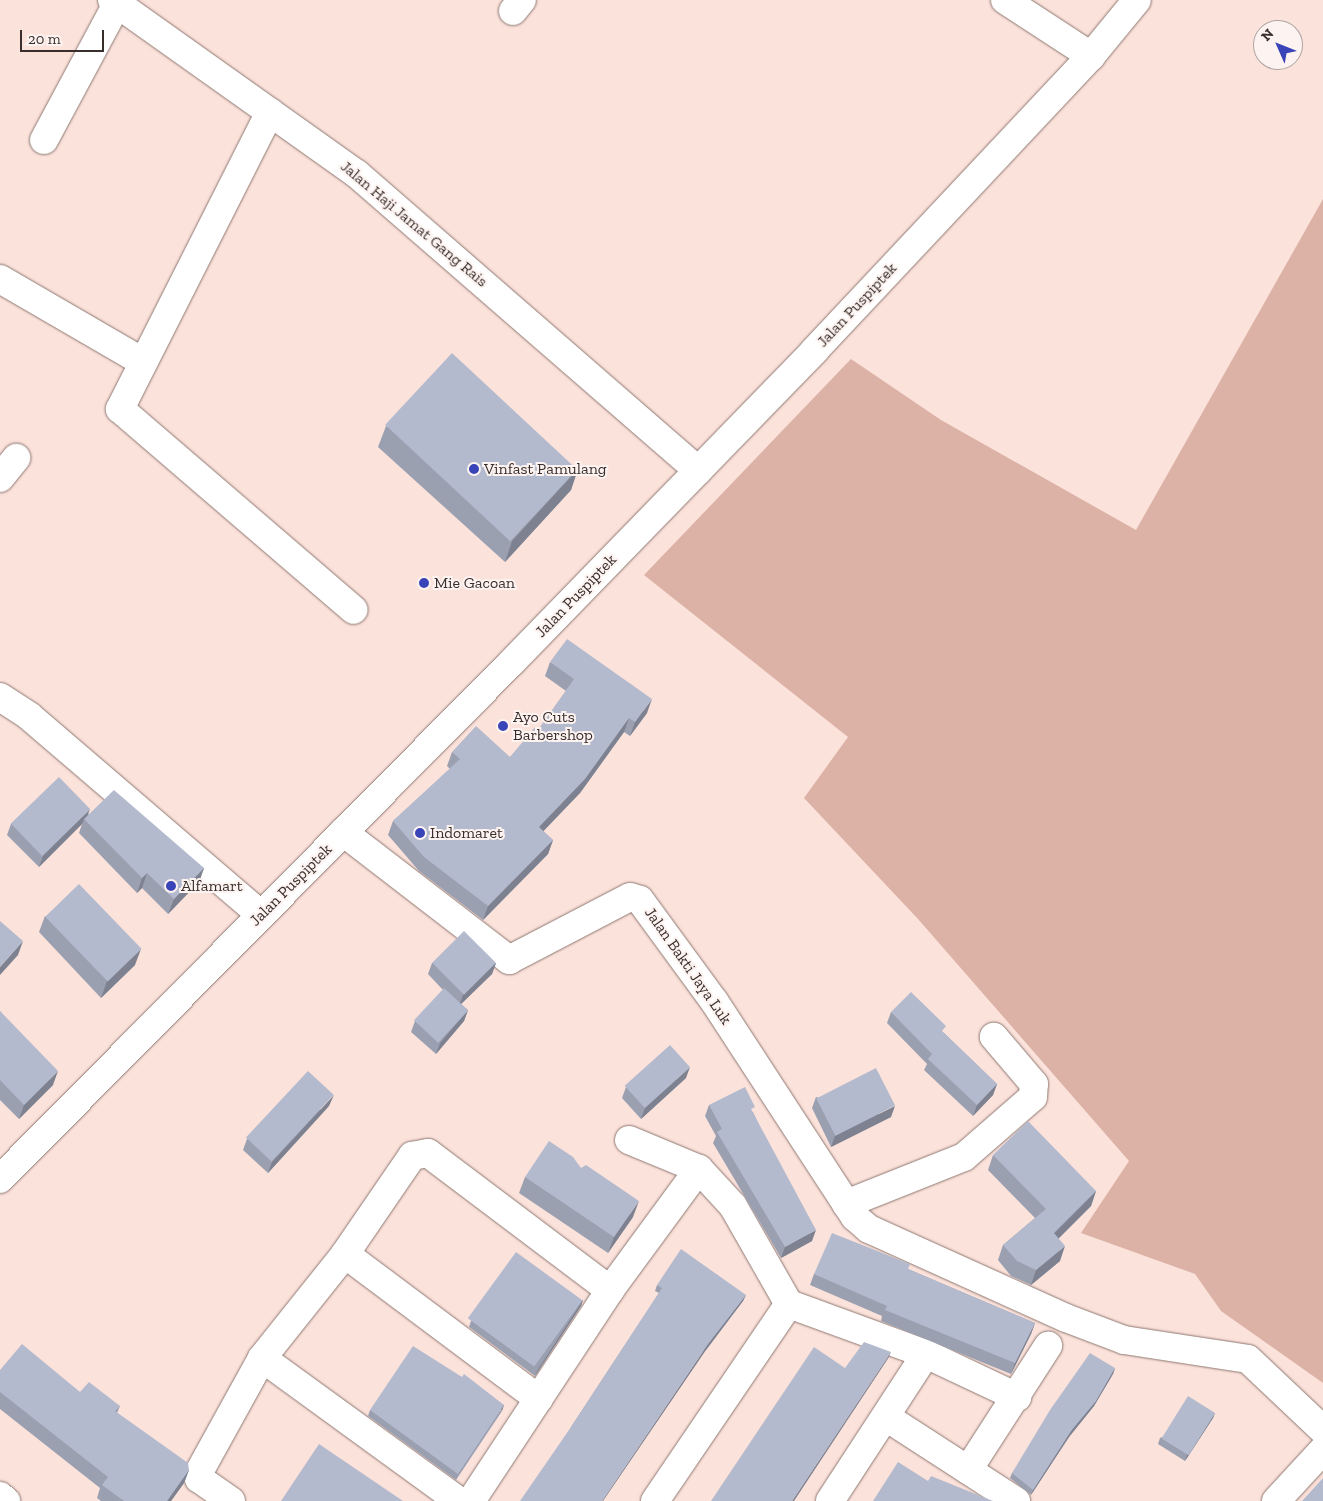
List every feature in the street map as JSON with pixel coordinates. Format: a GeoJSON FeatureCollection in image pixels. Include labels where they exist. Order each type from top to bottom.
{"type":"FeatureCollection","features":[{"type":"Feature","properties":{"kind":"street"},"geometry":{"type":"LineString","coordinates":[[1005,0],[1091,56]]}},
{"type":"Feature","properties":{"kind":"street","name":"Jalan Puspiptek"},"geometry":{"type":"LineString","coordinates":[[0,1179],[698,470],[1091,56],[1137,0]]}},
{"type":"Feature","properties":{"kind":"street"},"geometry":{"type":"LineString","coordinates":[[44,140],[114,2]]}},
{"type":"Feature","properties":{"kind":"street","name":"Jalan Haji Jamat Gang Rais"},"geometry":{"type":"LineString","coordinates":[[114,2],[357,174],[698,470]]}},
{"type":"Feature","properties":{"kind":"street"},"geometry":{"type":"LineString","coordinates":[[270,112],[120,406],[122,413],[354,610]]}},
{"type":"Feature","properties":{"kind":"street"},"geometry":{"type":"LineString","coordinates":[[0,279],[143,362]]}},
{"type":"Feature","properties":{"kind":"street"},"geometry":{"type":"LineString","coordinates":[[0,696],[29,716],[261,915]]}},
{"type":"Feature","properties":{"kind":"street","name":"Jalan Bakti Jaya Luk"},"geometry":{"type":"LineString","coordinates":[[343,832],[509,960],[630,897],[640,900],[714,1001],[846,1204]]}},
{"type":"Feature","properties":{"kind":"street"},"geometry":{"type":"LineString","coordinates":[[994,1037],[1034,1084],[1033,1097],[964,1158],[846,1204],[869,1229],[1116,1337],[1248,1359],[1323,1430]]}},
{"type":"Feature","properties":{"kind":"street"},"geometry":{"type":"LineString","coordinates":[[629,1140],[699,1169],[733,1206],[789,1304],[926,1354],[1017,1397]]}},
{"type":"Feature","properties":{"kind":"street"},"geometry":{"type":"LineString","coordinates":[[231,1501],[200,1479],[198,1474],[262,1358],[345,1254],[412,1156],[428,1152],[610,1290]]}},
{"type":"Feature","properties":{"kind":"street"},"geometry":{"type":"LineString","coordinates":[[471,1501],[610,1290],[699,1169]]}},
{"type":"Feature","properties":{"kind":"street"},"geometry":{"type":"LineString","coordinates":[[345,1254],[538,1399]]}},
{"type":"Feature","properties":{"kind":"street"},"geometry":{"type":"LineString","coordinates":[[655,1501],[789,1304]]}},
{"type":"Feature","properties":{"kind":"street"},"geometry":{"type":"LineString","coordinates":[[968,1470],[1017,1397],[1048,1346]]}},
{"type":"Feature","properties":{"kind":"street"},"geometry":{"type":"LineString","coordinates":[[830,1501],[926,1354]]}},
{"type":"Feature","properties":{"kind":"street"},"geometry":{"type":"LineString","coordinates":[[262,1358],[459,1501]]}},
{"type":"Feature","properties":{"kind":"street"},"geometry":{"type":"LineString","coordinates":[[886,1417],[1016,1501]]}},
{"type":"Feature","properties":{"kind":"street"},"geometry":{"type":"LineString","coordinates":[[1276,1501],[1323,1450]]}},
{"type":"Feature","properties":{"kind":"street"},"geometry":{"type":"LineString","coordinates":[[0,1496],[6,1501]]}},
{"type":"Feature","properties":{"kind":"shaded area"},"geometry":{"type":"Polygon","coordinates":[[[1323,199],[1323,1383],[1221,1311],[1195,1274],[1081,1233],[1129,1161],[918,919],[804,798],[848,737],[644,575],[851,359],[941,420],[1136,530],[1323,199]]]}},
{"type":"Feature","properties":{"kind":"building","name":"Vinfast Pamulang"},"geometry":{"type":"Polygon","coordinates":[[[452,353],[577,470],[510,541],[385,425],[452,353]]]}},
{"type":"Feature","properties":{"kind":"building"},"geometry":{"type":"Polygon","coordinates":[[[567,639],[652,699],[635,722],[629,718],[585,779],[539,827],[553,840],[488,906],[424,857],[393,821],[460,759],[452,752],[476,726],[510,757],[535,727],[538,730],[574,679],[550,662],[567,639]]]}},
{"type":"Feature","properties":{"kind":"building"},"geometry":{"type":"Polygon","coordinates":[[[59,777],[90,809],[42,856],[11,824],[59,777]]]}},
{"type":"Feature","properties":{"kind":"building"},"geometry":{"type":"Polygon","coordinates":[[[114,790],[204,868],[174,899],[147,873],[142,878],[84,819],[114,790]]]}},
{"type":"Feature","properties":{"kind":"building"},"geometry":{"type":"Polygon","coordinates":[[[79,884],[142,949],[108,981],[45,917],[79,884]]]}},
{"type":"Feature","properties":{"kind":"building"},"geometry":{"type":"Polygon","coordinates":[[[0,921],[23,941],[0,967],[0,921]]]}},
{"type":"Feature","properties":{"kind":"building"},"geometry":{"type":"Polygon","coordinates":[[[464,931],[496,963],[464,995],[432,963],[464,931]]]}},
{"type":"Feature","properties":{"kind":"building"},"geometry":{"type":"Polygon","coordinates":[[[444,988],[468,1011],[438,1043],[414,1020],[444,988]]]}},
{"type":"Feature","properties":{"kind":"building"},"geometry":{"type":"Polygon","coordinates":[[[911,992],[946,1026],[942,1031],[997,1084],[977,1105],[928,1059],[932,1054],[891,1012],[911,992]]]}},
{"type":"Feature","properties":{"kind":"building"},"geometry":{"type":"Polygon","coordinates":[[[0,1011],[58,1071],[24,1105],[0,1080],[0,1011]]]}},
{"type":"Feature","properties":{"kind":"building"},"geometry":{"type":"Polygon","coordinates":[[[670,1045],[690,1067],[645,1108],[625,1086],[670,1045]]]}},
{"type":"Feature","properties":{"kind":"building"},"geometry":{"type":"Polygon","coordinates":[[[876,1068],[895,1105],[835,1136],[816,1098],[876,1068]]]}},
{"type":"Feature","properties":{"kind":"building"},"geometry":{"type":"Polygon","coordinates":[[[308,1071],[334,1095],[272,1161],[246,1138],[308,1071]]]}},
{"type":"Feature","properties":{"kind":"building"},"geometry":{"type":"Polygon","coordinates":[[[745,1087],[755,1107],[751,1109],[816,1230],[785,1247],[717,1132],[722,1129],[709,1105],[745,1087]]]}},
{"type":"Feature","properties":{"kind":"building"},"geometry":{"type":"Polygon","coordinates":[[[1028,1121],[1096,1191],[1054,1233],[1065,1246],[1036,1270],[1017,1261],[1003,1245],[1046,1209],[993,1155],[1028,1121]]]}},
{"type":"Feature","properties":{"kind":"building"},"geometry":{"type":"Polygon","coordinates":[[[549,1141],[573,1157],[581,1168],[586,1165],[639,1201],[614,1237],[525,1177],[549,1141]]]}},
{"type":"Feature","properties":{"kind":"building"},"geometry":{"type":"Polygon","coordinates":[[[832,1233],[910,1264],[908,1269],[1035,1323],[1015,1363],[885,1310],[887,1306],[814,1274],[832,1233]]]}},
{"type":"Feature","properties":{"kind":"building"},"geometry":{"type":"Polygon","coordinates":[[[681,1249],[746,1295],[708,1344],[602,1501],[520,1501],[662,1288],[657,1285],[681,1249]]]}},
{"type":"Feature","properties":{"kind":"building"},"geometry":{"type":"Polygon","coordinates":[[[516,1252],[582,1300],[534,1367],[468,1318],[516,1252]]]}},
{"type":"Feature","properties":{"kind":"building"},"geometry":{"type":"Polygon","coordinates":[[[864,1342],[891,1352],[792,1501],[711,1501],[814,1347],[845,1368],[864,1342]]]}},
{"type":"Feature","properties":{"kind":"building"},"geometry":{"type":"Polygon","coordinates":[[[22,1344],[80,1392],[89,1382],[120,1406],[115,1411],[188,1463],[189,1470],[167,1501],[124,1501],[102,1485],[108,1477],[0,1392],[0,1370],[22,1344]]]}},
{"type":"Feature","properties":{"kind":"building"},"geometry":{"type":"Polygon","coordinates":[[[413,1346],[462,1377],[464,1374],[504,1405],[458,1474],[370,1410],[413,1346]]]}},
{"type":"Feature","properties":{"kind":"building"},"geometry":{"type":"Polygon","coordinates":[[[1090,1353],[1115,1368],[1096,1401],[1071,1431],[1033,1490],[1012,1473],[1050,1410],[1090,1353]]]}},
{"type":"Feature","properties":{"kind":"building"},"geometry":{"type":"Polygon","coordinates":[[[1188,1396],[1215,1413],[1189,1455],[1162,1438],[1188,1396]]]}},
{"type":"Feature","properties":{"kind":"building"},"geometry":{"type":"Polygon","coordinates":[[[319,1444],[403,1501],[281,1501],[319,1444]]]}},
{"type":"Feature","properties":{"kind":"building"},"geometry":{"type":"Polygon","coordinates":[[[898,1462],[928,1481],[931,1476],[993,1501],[873,1501],[898,1462]]]}},
{"type":"Feature","properties":{"kind":"building"},"geometry":{"type":"Polygon","coordinates":[[[1323,1478],[1323,1501],[1302,1501],[1323,1478]]]}},
{"type":"Feature","properties":{"kind":"place","name":"Vinfast Pamulang"},"geometry":{"type":"Point","coordinates":[474,469]}},
{"type":"Feature","properties":{"kind":"place","name":"Mie Gacoan"},"geometry":{"type":"Point","coordinates":[424,583]}},
{"type":"Feature","properties":{"kind":"place","name":"Ayo Cuts Barbershop"},"geometry":{"type":"Point","coordinates":[503,726]}},
{"type":"Feature","properties":{"kind":"place","name":"Indomaret"},"geometry":{"type":"Point","coordinates":[420,833]}},
{"type":"Feature","properties":{"kind":"place","name":"Alfamart"},"geometry":{"type":"Point","coordinates":[171,886]}}]}
